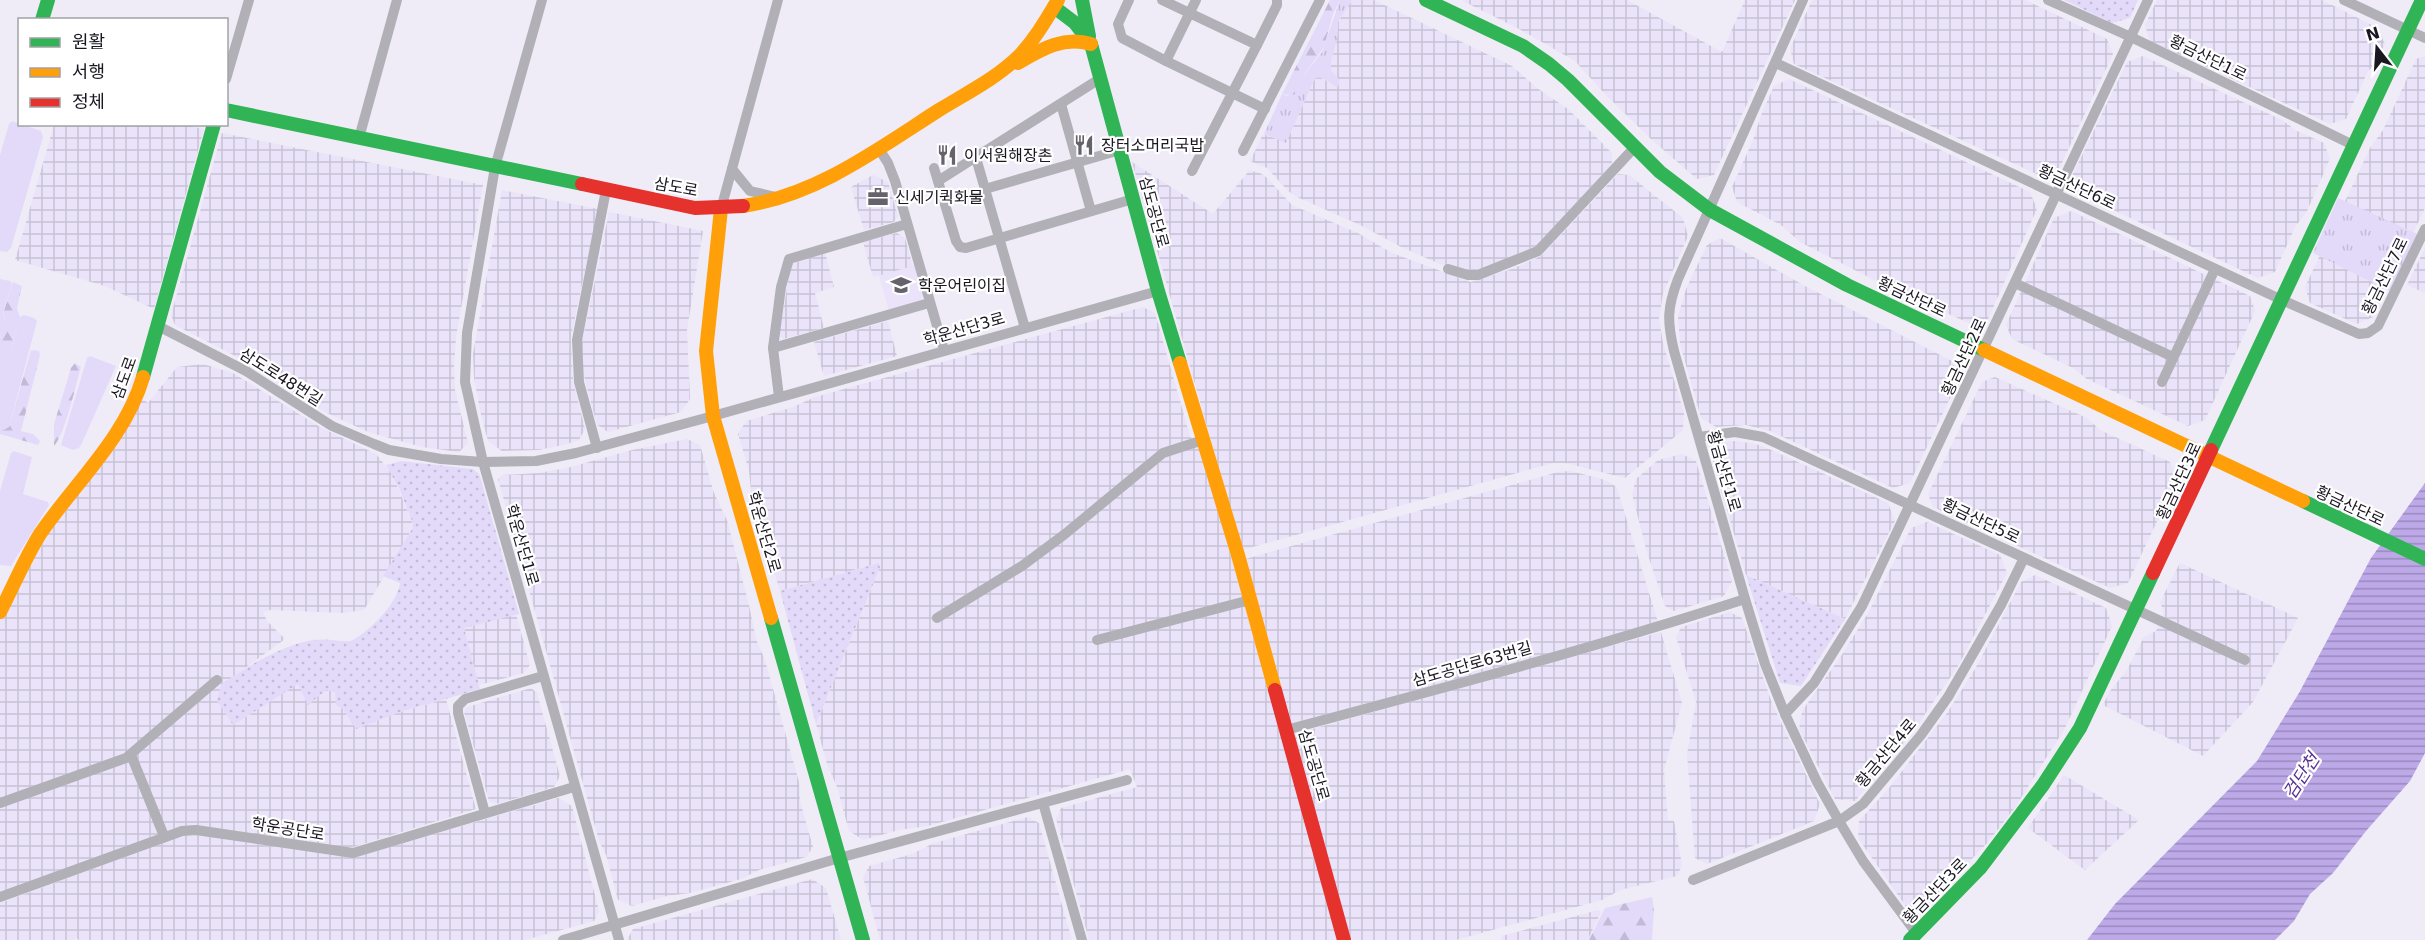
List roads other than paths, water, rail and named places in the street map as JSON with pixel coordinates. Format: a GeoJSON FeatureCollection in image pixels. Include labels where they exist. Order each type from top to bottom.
{"type":"FeatureCollection","features":[{"type":"Feature","properties":{"kind":"street"},"geometry":{"type":"LineString","coordinates":[[43,18],[48,0]]}},
{"type":"Feature","properties":{"kind":"street"},"geometry":{"type":"LineString","coordinates":[[228,72],[249,0]]}},
{"type":"Feature","properties":{"kind":"street"},"geometry":{"type":"LineString","coordinates":[[359,138],[397,0]]}},
{"type":"Feature","properties":{"kind":"street","name":"학운산단1로"},"geometry":{"type":"LineString","coordinates":[[542,0],[495,167],[465,346],[467,396],[483,462],[619,940]]}},
{"type":"Feature","properties":{"kind":"street"},"geometry":{"type":"LineString","coordinates":[[722,208],[778,0]]}},
{"type":"Feature","properties":{"kind":"street"},"geometry":{"type":"LineString","coordinates":[[1082,0],[1091,44]]}},
{"type":"Feature","properties":{"kind":"street"},"geometry":{"type":"LineString","coordinates":[[1129,0],[1118,24],[1122,38],[1265,109]]}},
{"type":"Feature","properties":{"kind":"street"},"geometry":{"type":"LineString","coordinates":[[1162,0],[1257,45]]}},
{"type":"Feature","properties":{"kind":"street"},"geometry":{"type":"LineString","coordinates":[[1166,61],[1196,0]]}},
{"type":"Feature","properties":{"kind":"street"},"geometry":{"type":"LineString","coordinates":[[1192,171],[1275,9],[1277,0]]}},
{"type":"Feature","properties":{"kind":"street"},"geometry":{"type":"LineString","coordinates":[[1244,151],[1320,0]]}},
{"type":"Feature","properties":{"kind":"street","name":"황금산단로"},"geometry":{"type":"LineString","coordinates":[[1426,0],[1523,46],[1549,64],[1660,172],[1710,210],[1847,285],[2425,560]]}},
{"type":"Feature","properties":{"kind":"street","name":"황금산단1로"},"geometry":{"type":"LineString","coordinates":[[1803,0],[1678,279],[1668,309],[1668,322],[1674,351],[1765,664],[1785,714],[1817,782],[1863,861],[1914,937]]}},
{"type":"Feature","properties":{"kind":"street","name":"황금산단1로"},"geometry":{"type":"LineString","coordinates":[[2048,0],[2131,37],[2353,145]]}},
{"type":"Feature","properties":{"kind":"street","name":"황금산단2로"},"geometry":{"type":"LineString","coordinates":[[1785,714],[1814,683],[1849,629],[1880,571],[2148,0]]}},
{"type":"Feature","properties":{"kind":"street"},"geometry":{"type":"LineString","coordinates":[[2344,0],[2425,38]]}},
{"type":"Feature","properties":{"kind":"street","name":"황금산단3로"},"geometry":{"type":"LineString","coordinates":[[1914,937],[1952,899],[2008,836],[2080,728],[2422,0]]}},
{"type":"Feature","properties":{"kind":"street","name":"삼도로"},"geometry":{"type":"LineString","coordinates":[[228,110],[695,208],[746,206],[780,198],[836,176],[988,78],[1026,48],[1056,3]]}},
{"type":"Feature","properties":{"kind":"street","name":"삼도공단로"},"geometry":{"type":"LineString","coordinates":[[1056,3],[1081,27],[1091,44],[1158,291],[1250,600],[1344,940]]}},
{"type":"Feature","properties":{"kind":"street"},"geometry":{"type":"LineString","coordinates":[[988,78],[1061,42],[1077,39],[1091,44]]}},
{"type":"Feature","properties":{"kind":"street","name":"황금산단6로"},"geometry":{"type":"LineString","coordinates":[[1776,63],[2282,300],[2350,331],[2359,334],[2368,333]]}},
{"type":"Feature","properties":{"kind":"street"},"geometry":{"type":"LineString","coordinates":[[938,181],[1101,78]]}},
{"type":"Feature","properties":{"kind":"street"},"geometry":{"type":"LineString","coordinates":[[1060,104],[1091,211]]}},
{"type":"Feature","properties":{"kind":"street","name":"삼도로"},"geometry":{"type":"LineString","coordinates":[[0,612],[40,535],[95,463],[137,399],[213,126]]}},
{"type":"Feature","properties":{"kind":"street"},"geometry":{"type":"LineString","coordinates":[[1448,269],[1468,275],[1478,275],[1538,251],[1634,148]]}},
{"type":"Feature","properties":{"kind":"street"},"geometry":{"type":"LineString","coordinates":[[879,149],[892,171],[944,350]]}},
{"type":"Feature","properties":{"kind":"street"},"geometry":{"type":"LineString","coordinates":[[985,189],[1120,150]]}},
{"type":"Feature","properties":{"kind":"street"},"geometry":{"type":"LineString","coordinates":[[976,158],[1025,328]]}},
{"type":"Feature","properties":{"kind":"street"},"geometry":{"type":"LineString","coordinates":[[934,168],[956,242],[960,248],[1133,199]]}},
{"type":"Feature","properties":{"kind":"street"},"geometry":{"type":"LineString","coordinates":[[732,169],[750,191],[780,198]]}},
{"type":"Feature","properties":{"kind":"street"},"geometry":{"type":"LineString","coordinates":[[597,448],[579,382],[577,340],[606,190]]}},
{"type":"Feature","properties":{"kind":"street","name":"학운산단2로"},"geometry":{"type":"LineString","coordinates":[[722,208],[706,351],[713,416],[862,940]]}},
{"type":"Feature","properties":{"kind":"street"},"geometry":{"type":"LineString","coordinates":[[779,397],[773,348],[781,287],[789,259],[907,224]]}},
{"type":"Feature","properties":{"kind":"street","name":"황금산단7로"},"geometry":{"type":"LineString","coordinates":[[2368,333],[2374,330],[2383,317],[2425,229]]}},
{"type":"Feature","properties":{"kind":"street"},"geometry":{"type":"LineString","coordinates":[[2162,382],[2215,269]]}},
{"type":"Feature","properties":{"kind":"street"},"geometry":{"type":"LineString","coordinates":[[2015,283],[2173,357]]}},
{"type":"Feature","properties":{"kind":"street","name":"학운산단3로"},"geometry":{"type":"LineString","coordinates":[[597,448],[1158,291]]}},
{"type":"Feature","properties":{"kind":"street"},"geometry":{"type":"LineString","coordinates":[[773,348],[929,303]]}},
{"type":"Feature","properties":{"kind":"street","name":"삼도로48번길"},"geometry":{"type":"LineString","coordinates":[[158,326],[241,368],[332,426],[389,450],[441,459],[483,462],[546,460],[597,448]]}},
{"type":"Feature","properties":{"kind":"street","name":"황금산단5로"},"geometry":{"type":"LineString","coordinates":[[1699,437],[1735,432],[1762,437],[2245,660]]}},
{"type":"Feature","properties":{"kind":"street"},"geometry":{"type":"LineString","coordinates":[[937,618],[1022,566],[1065,534],[1163,453],[1203,440]]}},
{"type":"Feature","properties":{"kind":"street","name":"황금산단4로"},"geometry":{"type":"LineString","coordinates":[[1692,880],[1839,821],[1863,804],[1934,718],[1981,642],[2024,558]]}},
{"type":"Feature","properties":{"kind":"street","name":"삼도공단로63번길"},"geometry":{"type":"LineString","coordinates":[[1286,730],[1448,687],[1665,625],[1745,599]]}},
{"type":"Feature","properties":{"kind":"street"},"geometry":{"type":"LineString","coordinates":[[1097,640],[1250,600]]}},
{"type":"Feature","properties":{"kind":"street"},"geometry":{"type":"LineString","coordinates":[[485,813],[458,706],[465,699],[543,676]]}},
{"type":"Feature","properties":{"kind":"street"},"geometry":{"type":"LineString","coordinates":[[0,802],[132,755],[217,680]]}},
{"type":"Feature","properties":{"kind":"street"},"geometry":{"type":"LineString","coordinates":[[132,755],[164,836]]}},
{"type":"Feature","properties":{"kind":"street"},"geometry":{"type":"LineString","coordinates":[[563,940],[839,858],[1127,780]]}},
{"type":"Feature","properties":{"kind":"street","name":"학운공단로"},"geometry":{"type":"LineString","coordinates":[[0,897],[182,831],[196,830],[353,852],[574,787]]}},
{"type":"Feature","properties":{"kind":"street"},"geometry":{"type":"LineString","coordinates":[[1043,803],[1082,940]]}},
{"type":"Feature","properties":{"kind":"water","name":"검단천"},"geometry":{"type":"Polygon","coordinates":[[[2425,483],[2425,753],[2410,781],[2333,873],[2310,894],[2294,921],[2275,940],[2087,940],[2115,904],[2257,761],[2299,693],[2371,558],[2425,483]]]}},
{"type":"Feature","properties":{"kind":"place","name":"장터소머리국밥"},"geometry":{"type":"Point","coordinates":[1084,145]}},
{"type":"Feature","properties":{"kind":"place","name":"이서원해장촌"},"geometry":{"type":"Point","coordinates":[947,155]}},
{"type":"Feature","properties":{"kind":"place","name":"신세기퀵화물"},"geometry":{"type":"Point","coordinates":[878,197]}},
{"type":"Feature","properties":{"kind":"place","name":"학운어린이집"},"geometry":{"type":"Point","coordinates":[901,285]}}]}
